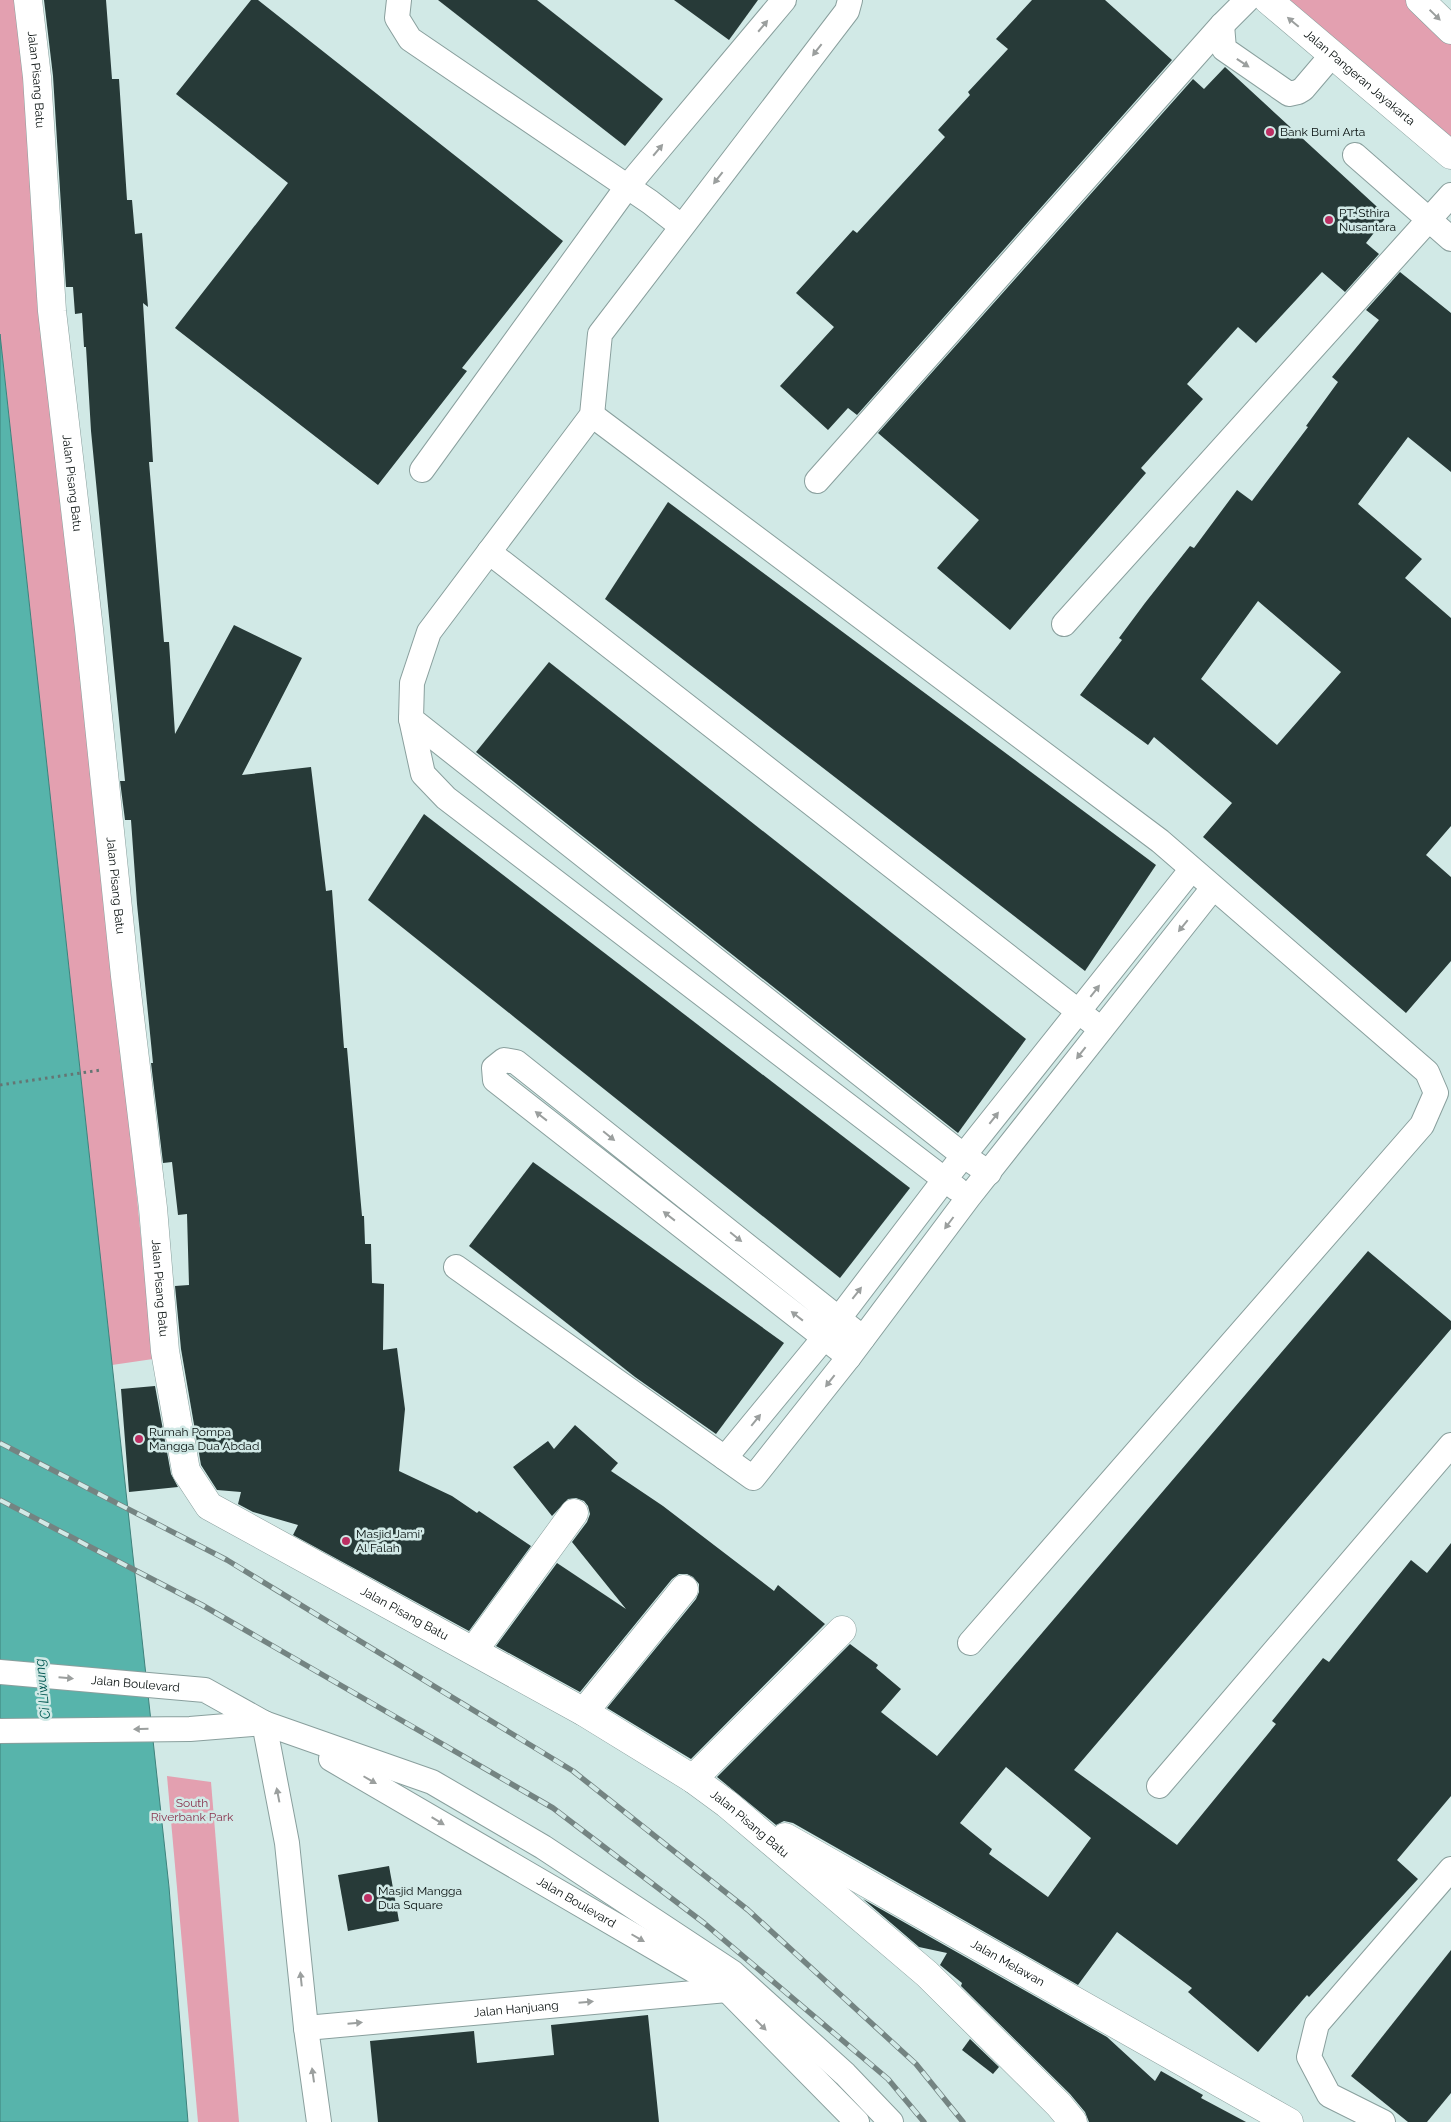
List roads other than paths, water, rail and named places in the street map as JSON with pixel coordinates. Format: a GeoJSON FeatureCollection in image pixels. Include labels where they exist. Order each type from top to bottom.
{"type":"FeatureCollection","features":[{"type":"Feature","properties":{"kind":"street","name":"Jalan Pisang Batu"},"geometry":{"type":"LineString","coordinates":[[28,0],[37,77],[52,311],[89,629],[125,976],[153,1208],[165,1351],[186,1471],[209,1506],[474,1650],[584,1712],[694,1779],[727,1804],[927,1974],[1059,2104],[1073,2122]]}},
{"type":"Feature","properties":{"kind":"street","name":"Jalan Pangeran Jayakarta"},"geometry":{"type":"LineString","coordinates":[[1268,0],[1451,155]]}},
{"type":"Feature","properties":{"kind":"street"},"geometry":{"type":"LineString","coordinates":[[1420,0],[1451,30]]}},
{"type":"Feature","properties":{"kind":"street"},"geometry":{"type":"LineString","coordinates":[[474,1650],[574,1513]]}},
{"type":"Feature","properties":{"kind":"street"},"geometry":{"type":"LineString","coordinates":[[584,1712],[684,1590]]}},
{"type":"Feature","properties":{"kind":"street"},"geometry":{"type":"LineString","coordinates":[[694,1779],[842,1630]]}},
{"type":"Feature","properties":{"kind":"street","name":"Jalan Melawan"},"geometry":{"type":"LineString","coordinates":[[727,1804],[1289,2122]]}},
{"type":"Feature","properties":{"kind":"lane"},"geometry":{"type":"LineString","coordinates":[[400,0],[397,18],[410,39],[650,202],[681,226]]}},
{"type":"Feature","properties":{"kind":"lane"},"geometry":{"type":"LineString","coordinates":[[422,470],[627,188],[784,0]]}},
{"type":"Feature","properties":{"kind":"lane"},"geometry":{"type":"LineString","coordinates":[[850,0],[847,11],[600,334],[592,415],[429,632],[412,683],[411,719],[423,774],[446,798],[968,1198]]}},
{"type":"Feature","properties":{"kind":"lane"},"geometry":{"type":"LineString","coordinates":[[817,481],[1222,25],[1247,0]]}},
{"type":"Feature","properties":{"kind":"lane"},"geometry":{"type":"LineString","coordinates":[[1222,25],[1224,49],[1289,94],[1303,89],[1332,55]]}},
{"type":"Feature","properties":{"kind":"lane"},"geometry":{"type":"LineString","coordinates":[[1355,155],[1451,239]]}},
{"type":"Feature","properties":{"kind":"lane"},"geometry":{"type":"LineString","coordinates":[[1064,624],[1451,195]]}},
{"type":"Feature","properties":{"kind":"lane"},"geometry":{"type":"LineString","coordinates":[[592,415],[1160,841],[1191,870],[1427,1072],[1436,1093],[1422,1125],[970,1643]]}},
{"type":"Feature","properties":{"kind":"lane"},"geometry":{"type":"LineString","coordinates":[[490,552],[1101,1029]]}},
{"type":"Feature","properties":{"kind":"lane"},"geometry":{"type":"LineString","coordinates":[[411,719],[964,1156],[989,1173]]}},
{"type":"Feature","properties":{"kind":"lane"},"geometry":{"type":"LineString","coordinates":[[725,1458],[830,1328],[945,1179],[1191,870]]}},
{"type":"Feature","properties":{"kind":"lane"},"geometry":{"type":"LineString","coordinates":[[456,1267],[753,1478],[849,1357],[968,1198],[1213,888]]}},
{"type":"Feature","properties":{"kind":"lane"},"geometry":{"type":"LineString","coordinates":[[849,1357],[830,1328],[516,1062],[504,1060],[494,1068],[495,1080],[830,1328],[862,1338]]}},
{"type":"Feature","properties":{"kind":"lane"},"geometry":{"type":"LineString","coordinates":[[1159,1786],[1451,1445]]}},
{"type":"Feature","properties":{"kind":"lane","name":"Jalan Boulevard"},"geometry":{"type":"LineString","coordinates":[[0,1672],[205,1690],[343,1765],[727,1990],[857,2122]]}},
{"type":"Feature","properties":{"kind":"lane"},"geometry":{"type":"LineString","coordinates":[[264,1723],[287,1843],[306,2028],[319,2122]]}},
{"type":"Feature","properties":{"kind":"lane"},"geometry":{"type":"LineString","coordinates":[[0,1730],[190,1729],[264,1723],[432,1782],[543,1847],[732,1972],[845,2074],[891,2122]]}},
{"type":"Feature","properties":{"kind":"lane"},"geometry":{"type":"LineString","coordinates":[[1383,2122],[1329,2095],[1309,2057],[1317,2024],[1451,1869]]}},
{"type":"Feature","properties":{"kind":"lane","name":"Jalan Hanjuang"},"geometry":{"type":"LineString","coordinates":[[306,2028],[727,1990]]}},
{"type":"Feature","properties":{"kind":"water","name":"Ci Liwung"},"geometry":{"type":"Polygon","coordinates":[[[0,334],[169,1887],[188,2122],[0,2122],[0,334]]]}},
{"type":"Feature","properties":{"kind":"railway"},"geometry":{"type":"LineString","coordinates":[[0,1443],[227,1560],[573,1771],[748,1910],[916,2064],[963,2122]]}},
{"type":"Feature","properties":{"kind":"railway"},"geometry":{"type":"LineString","coordinates":[[0,1500],[202,1605],[553,1808],[704,1923],[888,2079],[924,2122]]}},
{"type":"Feature","properties":{"kind":"place","name":"Bank Bumi Arta"},"geometry":{"type":"Point","coordinates":[1270,132]}},
{"type":"Feature","properties":{"kind":"place","name":"PT. Sthira Nusantara"},"geometry":{"type":"Point","coordinates":[1329,220]}},
{"type":"Feature","properties":{"kind":"place","name":"Rumah Pompa Mangga Dua Abdad"},"geometry":{"type":"Point","coordinates":[139,1439]}},
{"type":"Feature","properties":{"kind":"place","name":"Masjid Jami' Al Falah"},"geometry":{"type":"Point","coordinates":[346,1541]}},
{"type":"Feature","properties":{"kind":"place","name":"Masjid Mangga Dua Square"},"geometry":{"type":"Point","coordinates":[368,1898]}},
{"type":"Feature","properties":{"kind":"park label","name":"South Riverbank Park"},"geometry":{"type":"Point","coordinates":[192,1810]}}]}
